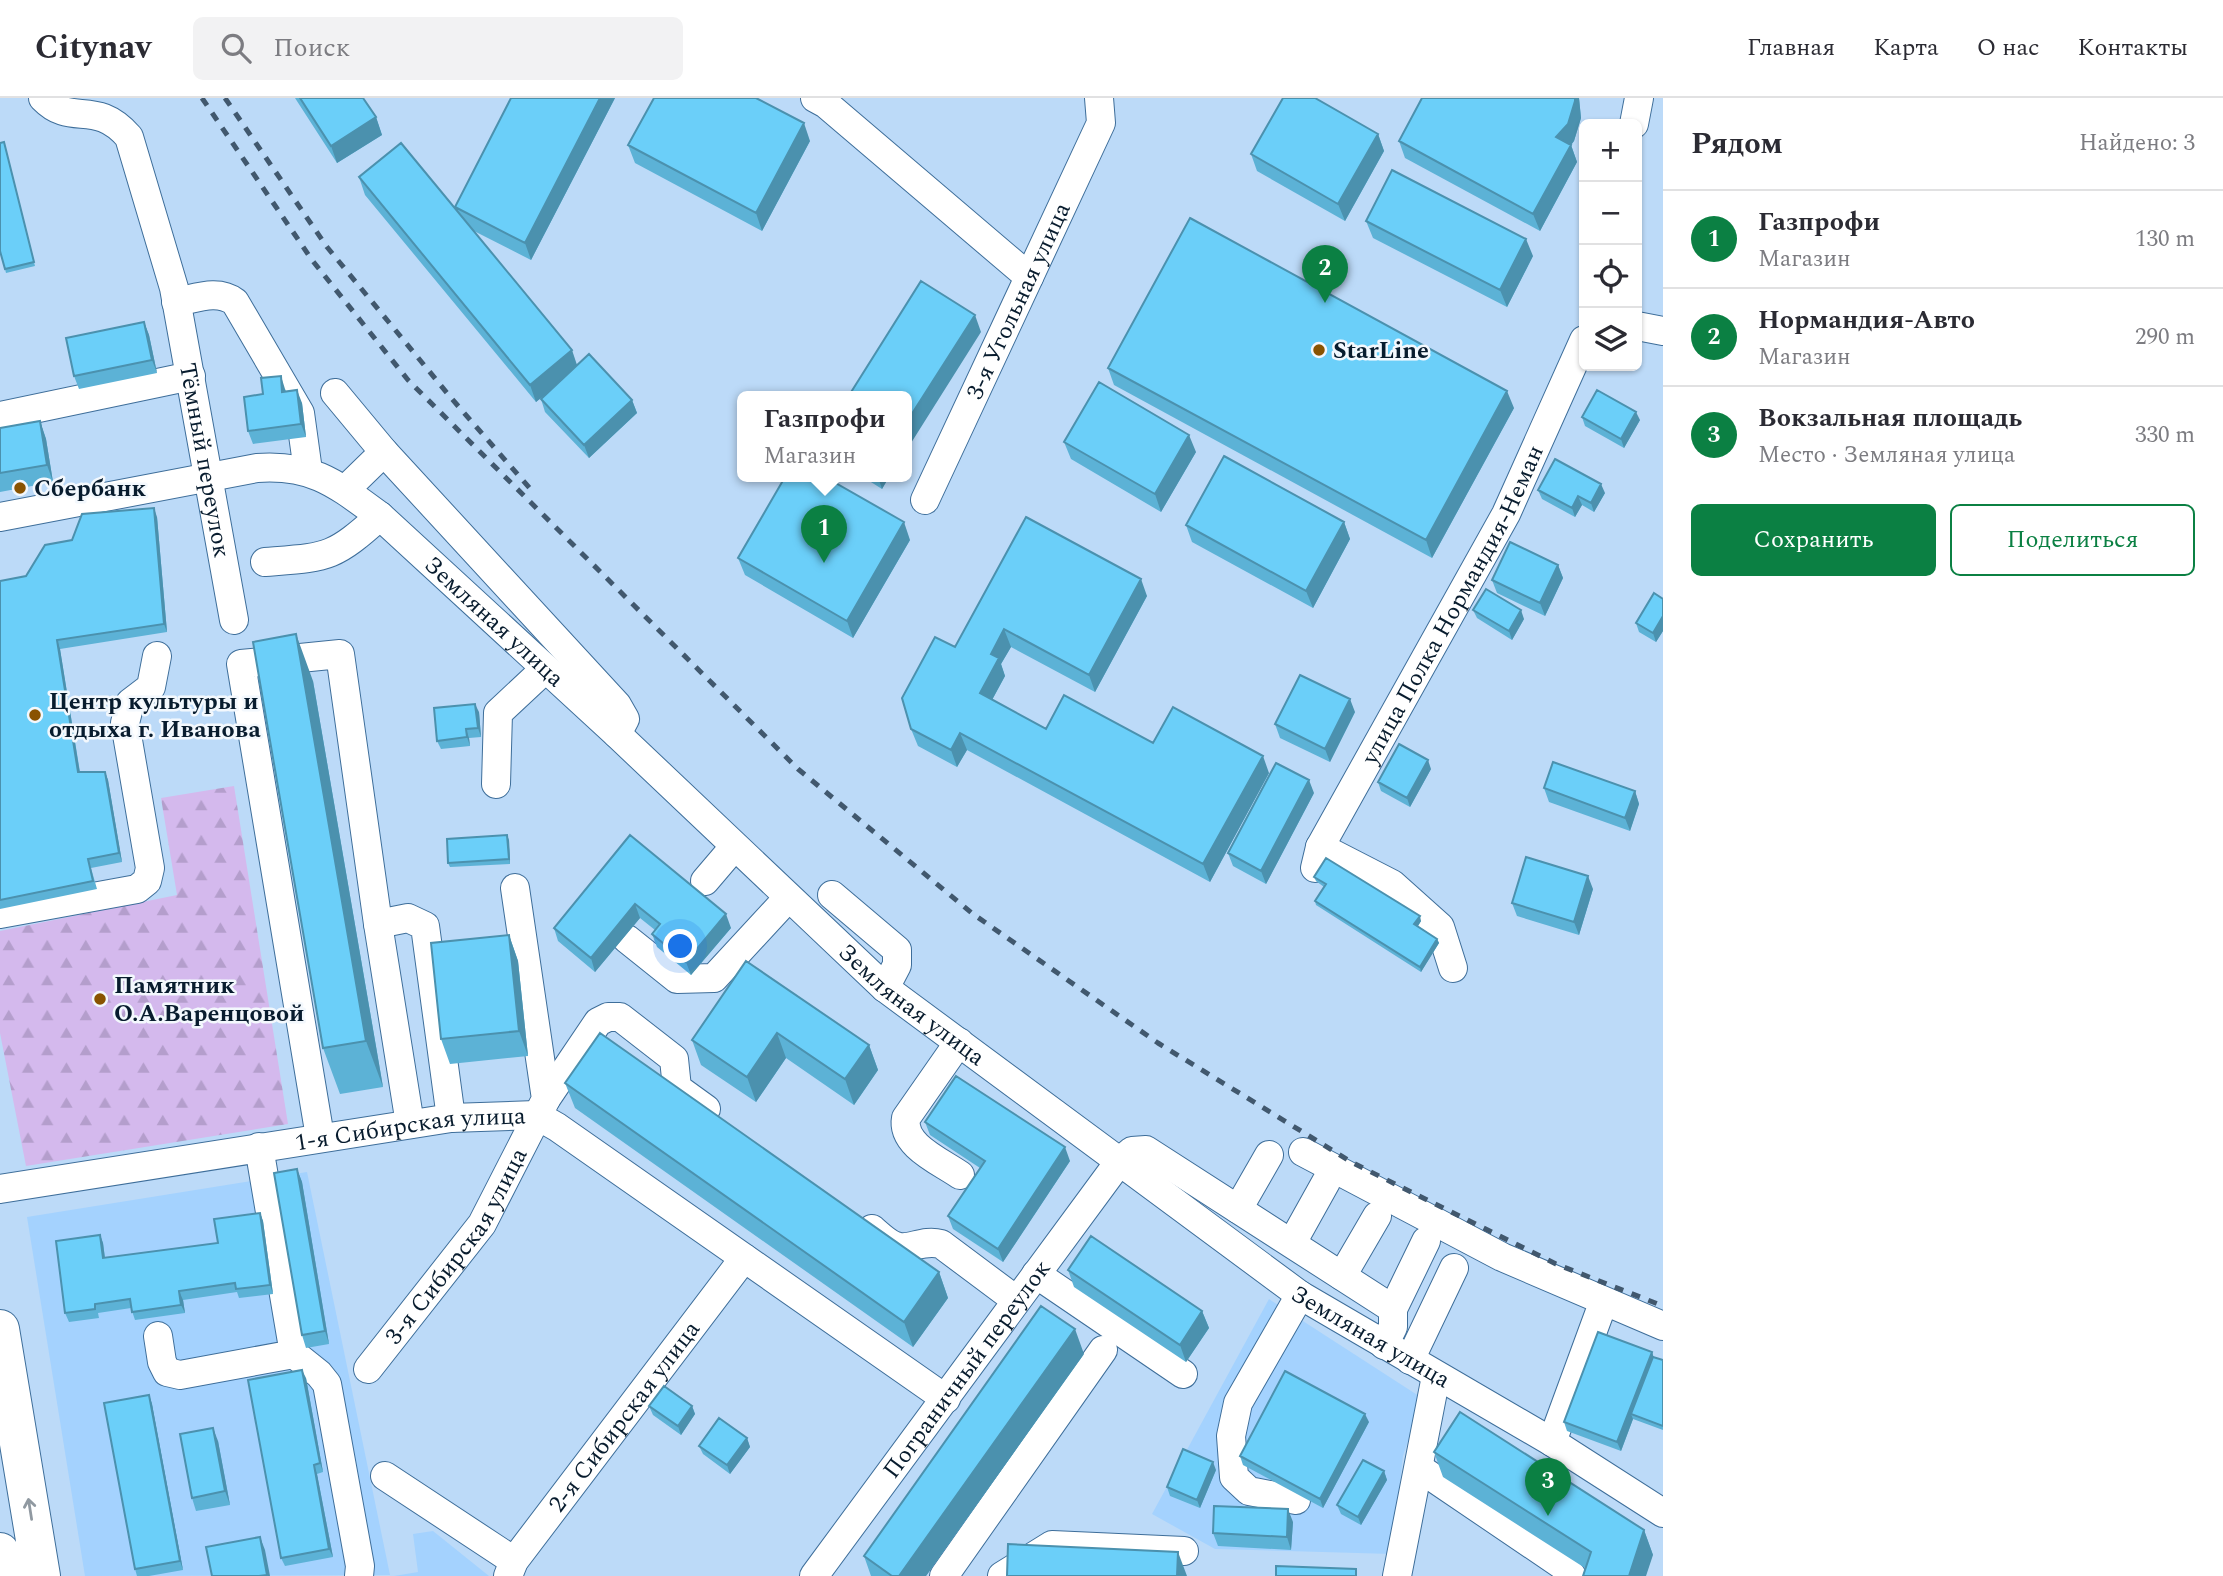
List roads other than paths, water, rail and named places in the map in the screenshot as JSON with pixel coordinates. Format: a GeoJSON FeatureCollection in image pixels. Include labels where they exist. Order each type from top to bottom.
{"type":"FeatureCollection","features":[{"type":"Feature","properties":{"kind":"highway"},"geometry":{"type":"LineString","coordinates":[[0,1329],[41,1576]]}},
{"type":"Feature","properties":{"kind":"highway"},"geometry":{"type":"LineString","coordinates":[[0,1552],[4,1576]]}},
{"type":"Feature","properties":{"kind":"street","name":"Тёмный переулок"},"geometry":{"type":"LineString","coordinates":[[43,98],[50,106],[65,112],[104,113],[117,121],[130,137],[176,302],[210,476],[234,620]]}},
{"type":"Feature","properties":{"kind":"street"},"geometry":{"type":"LineString","coordinates":[[815,98],[826,104],[1029,277]]}},
{"type":"Feature","properties":{"kind":"street","name":"3-я Угольная улица"},"geometry":{"type":"LineString","coordinates":[[925,500],[1101,123],[1099,98]]}},
{"type":"Feature","properties":{"kind":"street"},"geometry":{"type":"LineString","coordinates":[[1635,119],[1639,98]]}},
{"type":"Feature","properties":{"kind":"street"},"geometry":{"type":"LineString","coordinates":[[176,302],[213,294],[227,296],[235,302],[300,413],[308,471]]}},
{"type":"Feature","properties":{"kind":"street"},"geometry":{"type":"LineString","coordinates":[[1642,327],[1663,331]]}},
{"type":"Feature","properties":{"kind":"street","name":"улица Полка Нормандия-Неман"},"geometry":{"type":"LineString","coordinates":[[1453,968],[1440,927],[1392,884],[1317,858],[1506,514],[1579,351]]}},
{"type":"Feature","properties":{"kind":"street"},"geometry":{"type":"LineString","coordinates":[[0,416],[191,376]]}},
{"type":"Feature","properties":{"kind":"street"},"geometry":{"type":"LineString","coordinates":[[335,393],[384,452],[617,705],[625,719],[617,734]]}},
{"type":"Feature","properties":{"kind":"street"},"geometry":{"type":"LineString","coordinates":[[345,490],[384,452]]}},
{"type":"Feature","properties":{"kind":"street","name":"Земляная улица"},"geometry":{"type":"LineString","coordinates":[[0,517],[210,476],[280,467],[308,471],[345,490],[380,516],[544,670],[617,734],[733,847],[885,988],[1300,1295],[1552,1442],[1663,1513]]}},
{"type":"Feature","properties":{"kind":"street"},"geometry":{"type":"LineString","coordinates":[[265,562],[324,558],[346,546],[380,516]]}},
{"type":"Feature","properties":{"kind":"street"},"geometry":{"type":"LineString","coordinates":[[320,1137],[241,664],[340,654],[378,924],[410,1124]]}},
{"type":"Feature","properties":{"kind":"street"},"geometry":{"type":"LineString","coordinates":[[0,914],[137,889],[148,881],[150,868],[125,723],[130,704],[151,687],[157,656]]}},
{"type":"Feature","properties":{"kind":"street"},"geometry":{"type":"LineString","coordinates":[[496,784],[498,713],[544,670]]}},
{"type":"Feature","properties":{"kind":"street"},"geometry":{"type":"LineString","coordinates":[[705,881],[733,847]]}},
{"type":"Feature","properties":{"kind":"street"},"geometry":{"type":"LineString","coordinates":[[515,888],[541,1107]]}},
{"type":"Feature","properties":{"kind":"street"},"geometry":{"type":"LineString","coordinates":[[832,895],[897,950],[897,965],[885,988]]}},
{"type":"Feature","properties":{"kind":"street"},"geometry":{"type":"LineString","coordinates":[[627,939],[677,979],[714,978],[788,899]]}},
{"type":"Feature","properties":{"kind":"street"},"geometry":{"type":"LineString","coordinates":[[378,924],[408,918],[425,926],[451,1118]]}},
{"type":"Feature","properties":{"kind":"street","name":"3-я Сибирская улица"},"geometry":{"type":"LineString","coordinates":[[368,1369],[482,1224],[541,1107],[598,1022],[608,1017],[620,1017],[674,1059],[677,1088],[730,1127]]}},
{"type":"Feature","properties":{"kind":"street"},"geometry":{"type":"LineString","coordinates":[[959,1042],[906,1118],[904,1130],[909,1139],[960,1175]]}},
{"type":"Feature","properties":{"kind":"street","name":"1-я Сибирская улица"},"geometry":{"type":"LineString","coordinates":[[0,1189],[320,1137],[541,1107],[744,1258],[946,1399]]}},
{"type":"Feature","properties":{"kind":"street"},"geometry":{"type":"LineString","coordinates":[[259,1147],[294,1354],[327,1384],[360,1566],[359,1576]]}},
{"type":"Feature","properties":{"kind":"street"},"geometry":{"type":"LineString","coordinates":[[1119,1162],[1132,1151],[1146,1150],[1393,1308]]}},
{"type":"Feature","properties":{"kind":"street"},"geometry":{"type":"LineString","coordinates":[[1303,1152],[1502,1257],[1663,1326]]}},
{"type":"Feature","properties":{"kind":"street"},"geometry":{"type":"LineString","coordinates":[[1238,1209],[1269,1155]]}},
{"type":"Feature","properties":{"kind":"street","name":"Пограничный переулок"},"geometry":{"type":"LineString","coordinates":[[814,1576],[1119,1162]]}},
{"type":"Feature","properties":{"kind":"street"},"geometry":{"type":"LineString","coordinates":[[1292,1243],[1326,1182]]}},
{"type":"Feature","properties":{"kind":"street"},"geometry":{"type":"LineString","coordinates":[[850,1214],[895,1246],[905,1247],[927,1240],[941,1244],[1016,1300]]}},
{"type":"Feature","properties":{"kind":"street"},"geometry":{"type":"LineString","coordinates":[[1342,1276],[1377,1216]]}},
{"type":"Feature","properties":{"kind":"street"},"geometry":{"type":"LineString","coordinates":[[1384,1345],[1393,1327],[1393,1308],[1426,1241]]}},
{"type":"Feature","properties":{"kind":"street","name":"2-я Сибирская улица"},"geometry":{"type":"LineString","coordinates":[[511,1569],[744,1258]]}},
{"type":"Feature","properties":{"kind":"street"},"geometry":{"type":"LineString","coordinates":[[1410,1360],[1454,1268]]}},
{"type":"Feature","properties":{"kind":"street"},"geometry":{"type":"LineString","coordinates":[[1036,1274],[1183,1374]]}},
{"type":"Feature","properties":{"kind":"street"},"geometry":{"type":"LineString","coordinates":[[1296,1500],[1248,1491],[1234,1477],[1231,1436],[1238,1402],[1300,1295]]}},
{"type":"Feature","properties":{"kind":"street"},"geometry":{"type":"LineString","coordinates":[[1552,1442],[1599,1314]]}},
{"type":"Feature","properties":{"kind":"street"},"geometry":{"type":"LineString","coordinates":[[158,1336],[162,1363],[167,1372],[180,1375],[294,1354]]}},
{"type":"Feature","properties":{"kind":"street"},"geometry":{"type":"LineString","coordinates":[[944,1576],[1103,1350]]}},
{"type":"Feature","properties":{"kind":"street"},"geometry":{"type":"LineString","coordinates":[[1397,1576],[1437,1376]]}},
{"type":"Feature","properties":{"kind":"street"},"geometry":{"type":"LineString","coordinates":[[1419,1468],[1556,1560],[1572,1576]]}},
{"type":"Feature","properties":{"kind":"street"},"geometry":{"type":"LineString","coordinates":[[385,1476],[511,1569]]}},
{"type":"Feature","properties":{"kind":"street"},"geometry":{"type":"LineString","coordinates":[[1002,1576],[1052,1545],[1184,1551]]}},
{"type":"Feature","properties":{"kind":"railway"},"geometry":{"type":"LineString","coordinates":[[202,98],[312,260],[408,380],[798,769],[973,914],[1158,1043],[1353,1163],[1556,1264],[1663,1306]]}},
{"type":"Feature","properties":{"kind":"railway"},"geometry":{"type":"LineString","coordinates":[[225,98],[327,247],[452,399],[533,492]]}},
{"type":"Feature","properties":{"kind":"place","name":"Нормандия-Авто"},"geometry":{"type":"Point","coordinates":[1325,303]}},
{"type":"Feature","properties":{"kind":"place","name":"StarLine"},"geometry":{"type":"Point","coordinates":[1319,350]}},
{"type":"Feature","properties":{"kind":"place","name":"Сбербанк"},"geometry":{"type":"Point","coordinates":[20,488]}},
{"type":"Feature","properties":{"kind":"place","name":"Газпрофи"},"geometry":{"type":"Point","coordinates":[824,563]}},
{"type":"Feature","properties":{"kind":"place","name":"Центр культуры и отдыха г. Иванова"},"geometry":{"type":"Point","coordinates":[35,715]}},
{"type":"Feature","properties":{"kind":"place","name":"Памятник О.А.Варенцовой"},"geometry":{"type":"Point","coordinates":[100,999]}},
{"type":"Feature","properties":{"kind":"place","name":"Вокзальная площадь"},"geometry":{"type":"Point","coordinates":[1548,1516]}}]}
